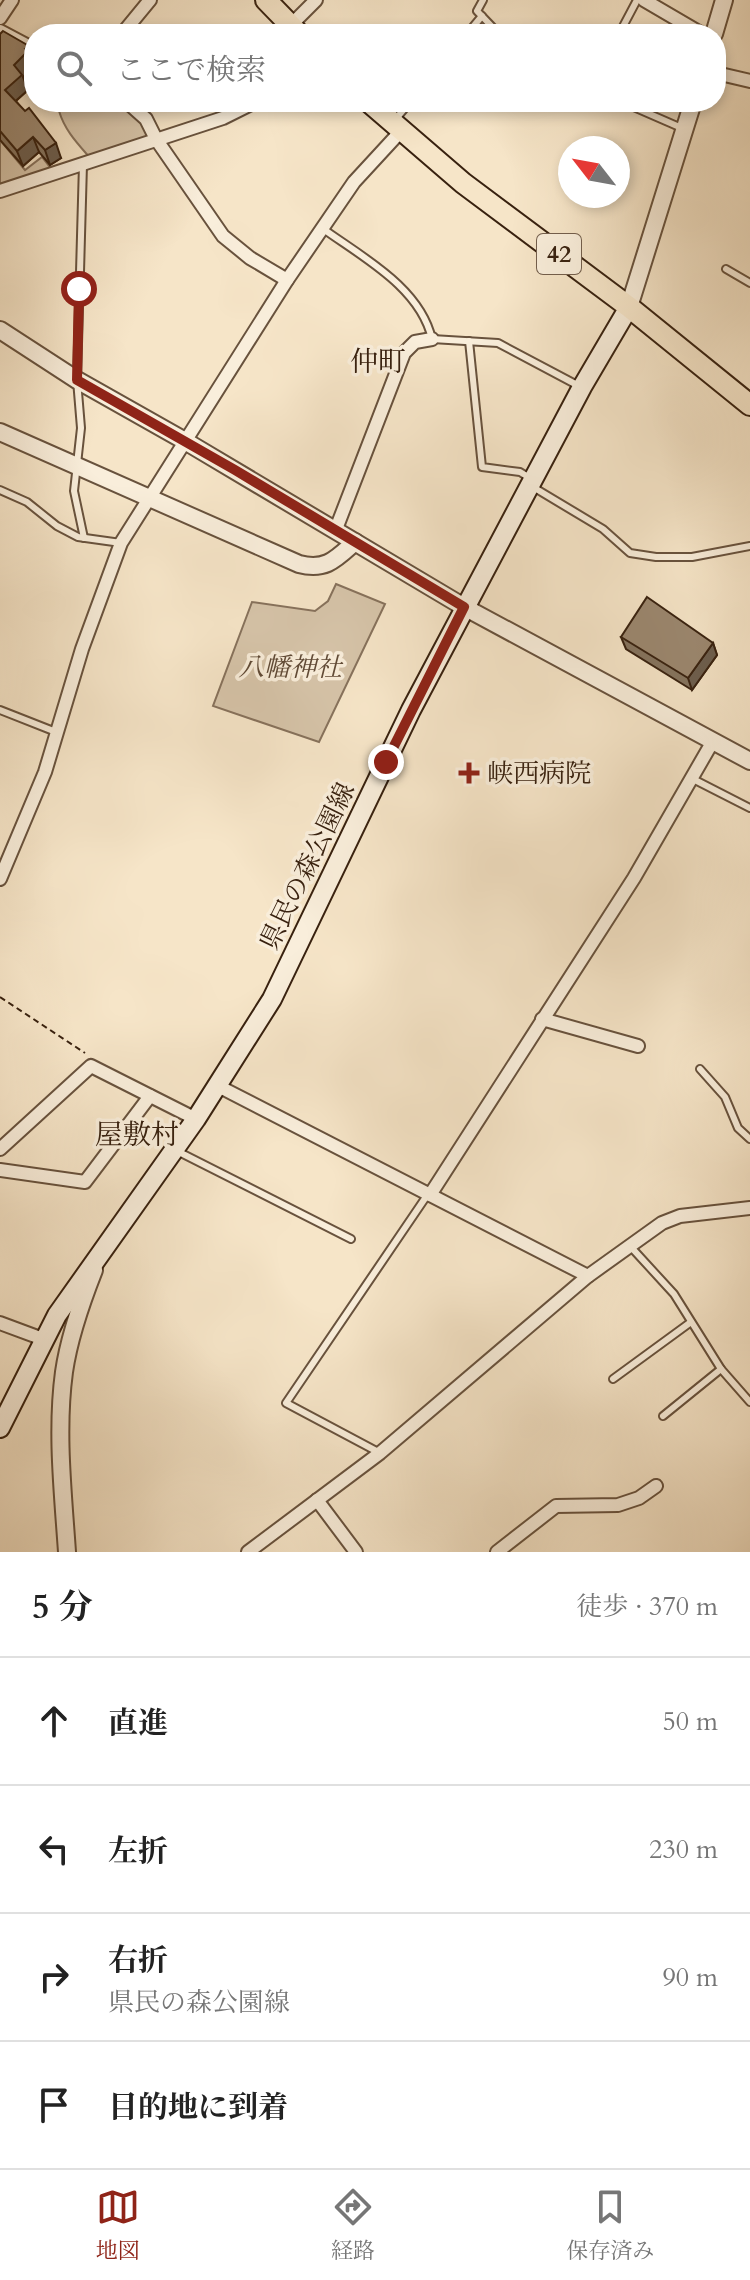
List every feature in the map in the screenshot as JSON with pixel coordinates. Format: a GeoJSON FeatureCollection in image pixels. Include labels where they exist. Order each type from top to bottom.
{"type":"FeatureCollection","features":[{"type":"Feature","properties":{"kind":"main road"},"geometry":{"type":"LineString","coordinates":[[266,0],[290,24]]}},
{"type":"Feature","properties":{"kind":"main road","name":"42"},"geometry":{"type":"LineString","coordinates":[[379,112],[463,183],[629,307],[750,405]]}},
{"type":"Feature","properties":{"kind":"main road","name":"県民の森公園線"},"geometry":{"type":"LineString","coordinates":[[0,1428],[43,1339],[103,1247],[196,1119],[272,999],[464,607],[582,387],[629,307]]}},
{"type":"Feature","properties":{"kind":"street"},"geometry":{"type":"LineString","coordinates":[[0,18],[12,0]]}},
{"type":"Feature","properties":{"kind":"street"},"geometry":{"type":"LineString","coordinates":[[130,24],[150,0]]}},
{"type":"Feature","properties":{"kind":"street"},"geometry":{"type":"LineString","coordinates":[[299,24],[316,0]]}},
{"type":"Feature","properties":{"kind":"street"},"geometry":{"type":"LineString","coordinates":[[644,0],[685,24]]}},
{"type":"Feature","properties":{"kind":"street"},"geometry":{"type":"LineString","coordinates":[[717,24],[724,0]]}},
{"type":"Feature","properties":{"kind":"street"},"geometry":{"type":"LineString","coordinates":[[0,31],[24,44]]}},
{"type":"Feature","properties":{"kind":"street"},"geometry":{"type":"LineString","coordinates":[[726,75],[750,81]]}},
{"type":"Feature","properties":{"kind":"street"},"geometry":{"type":"LineString","coordinates":[[138,112],[146,119],[156,139],[223,236],[250,258],[287,280]]}},
{"type":"Feature","properties":{"kind":"street"},"geometry":{"type":"LineString","coordinates":[[0,191],[235,112]]}},
{"type":"Feature","properties":{"kind":"street"},"geometry":{"type":"LineString","coordinates":[[629,307],[690,112]]}},
{"type":"Feature","properties":{"kind":"street"},"geometry":{"type":"LineString","coordinates":[[0,879],[45,772],[82,649],[121,543],[287,280],[354,182],[396,128]]}},
{"type":"Feature","properties":{"kind":"street"},"geometry":{"type":"LineString","coordinates":[[0,330],[77,380],[336,529],[464,607],[750,761]]}},
{"type":"Feature","properties":{"kind":"street"},"geometry":{"type":"LineString","coordinates":[[336,529],[404,353],[415,342],[432,339]]}},
{"type":"Feature","properties":{"kind":"street"},"geometry":{"type":"LineString","coordinates":[[0,432],[147,499],[312,567],[335,559],[355,542]]}},
{"type":"Feature","properties":{"kind":"street"},"geometry":{"type":"LineString","coordinates":[[429,1194],[634,878],[713,741]]}},
{"type":"Feature","properties":{"kind":"street"},"geometry":{"type":"LineString","coordinates":[[542,1019],[638,1046]]}},
{"type":"Feature","properties":{"kind":"street"},"geometry":{"type":"LineString","coordinates":[[0,1149],[91,1066],[196,1119]]}},
{"type":"Feature","properties":{"kind":"street"},"geometry":{"type":"LineString","coordinates":[[218,1086],[588,1276]]}},
{"type":"Feature","properties":{"kind":"street"},"geometry":{"type":"LineString","coordinates":[[0,1170],[85,1182],[150,1096]]}},
{"type":"Feature","properties":{"kind":"street"},"geometry":{"type":"LineString","coordinates":[[248,1552],[380,1453],[588,1276],[662,1223],[680,1216],[750,1208]]}},
{"type":"Feature","properties":{"kind":"street"},"geometry":{"type":"LineString","coordinates":[[67,1552],[61,1421],[64,1373],[69,1343],[103,1247]]}},
{"type":"Feature","properties":{"kind":"street"},"geometry":{"type":"LineString","coordinates":[[0,1323],[43,1339]]}},
{"type":"Feature","properties":{"kind":"street"},"geometry":{"type":"LineString","coordinates":[[497,1552],[556,1506],[618,1505],[639,1498],[656,1486]]}},
{"type":"Feature","properties":{"kind":"street"},"geometry":{"type":"LineString","coordinates":[[317,1500],[356,1552]]}},
{"type":"Feature","properties":{"kind":"lane"},"geometry":{"type":"LineString","coordinates":[[483,0],[477,11],[490,24]]}},
{"type":"Feature","properties":{"kind":"lane"},"geometry":{"type":"LineString","coordinates":[[626,24],[644,0]]}},
{"type":"Feature","properties":{"kind":"lane"},"geometry":{"type":"LineString","coordinates":[[475,24],[482,16]]}},
{"type":"Feature","properties":{"kind":"lane"},"geometry":{"type":"LineString","coordinates":[[396,128],[405,112]]}},
{"type":"Feature","properties":{"kind":"lane"},"geometry":{"type":"LineString","coordinates":[[645,112],[684,129]]}},
{"type":"Feature","properties":{"kind":"lane"},"geometry":{"type":"LineString","coordinates":[[83,164],[77,380],[81,428],[74,491],[84,538]]}},
{"type":"Feature","properties":{"kind":"lane"},"geometry":{"type":"LineString","coordinates":[[322,228],[389,277],[417,307],[432,339],[498,343],[582,387]]}},
{"type":"Feature","properties":{"kind":"lane"},"geometry":{"type":"LineString","coordinates":[[726,269],[750,283]]}},
{"type":"Feature","properties":{"kind":"lane"},"geometry":{"type":"LineString","coordinates":[[469,341],[482,467],[520,472],[603,529],[630,553],[692,557],[750,546]]}},
{"type":"Feature","properties":{"kind":"lane"},"geometry":{"type":"LineString","coordinates":[[0,490],[27,502],[57,526],[84,538],[121,543]]}},
{"type":"Feature","properties":{"kind":"lane"},"geometry":{"type":"LineString","coordinates":[[0,710],[57,733]]}},
{"type":"Feature","properties":{"kind":"lane"},"geometry":{"type":"LineString","coordinates":[[692,778],[750,808]]}},
{"type":"Feature","properties":{"kind":"lane"},"geometry":{"type":"LineString","coordinates":[[700,1069],[725,1097],[738,1128],[750,1139]]}},
{"type":"Feature","properties":{"kind":"lane"},"geometry":{"type":"LineString","coordinates":[[174,1150],[351,1239]]}},
{"type":"Feature","properties":{"kind":"lane"},"geometry":{"type":"LineString","coordinates":[[380,1453],[286,1403],[429,1194]]}},
{"type":"Feature","properties":{"kind":"lane"},"geometry":{"type":"LineString","coordinates":[[630,1246],[674,1294],[721,1369],[750,1402]]}},
{"type":"Feature","properties":{"kind":"lane"},"geometry":{"type":"LineString","coordinates":[[613,1379],[691,1322]]}},
{"type":"Feature","properties":{"kind":"lane"},"geometry":{"type":"LineString","coordinates":[[663,1416],[721,1369]]}},
{"type":"Feature","properties":{"kind":"path"},"geometry":{"type":"LineString","coordinates":[[0,997],[84,1050],[91,1066]]}},
{"type":"Feature","properties":{"kind":"green space"},"geometry":{"type":"Polygon","coordinates":[[[59,112],[131,112],[142,122],[149,137],[91,159],[72,137],[59,112]]]}},
{"type":"Feature","properties":{"kind":"green space"},"geometry":{"type":"Polygon","coordinates":[[[0,140],[25,170],[42,157],[52,170],[0,188],[0,140]]]}},
{"type":"Feature","properties":{"kind":"green space","name":"八幡神社"},"geometry":{"type":"Polygon","coordinates":[[[336,584],[385,604],[319,742],[213,706],[252,602],[315,611],[328,601],[336,584]]]}},
{"type":"Feature","properties":{"kind":"building"},"geometry":{"type":"Polygon","coordinates":[[[3,31],[24,43],[24,55],[14,65],[22,75],[5,90],[24,112],[32,112],[56,143],[45,150],[33,137],[17,151],[0,131],[0,34],[3,31]]]}},
{"type":"Feature","properties":{"kind":"building"},"geometry":{"type":"Polygon","coordinates":[[[647,597],[713,643],[688,678],[621,637],[647,597]]]}},
{"type":"Feature","properties":{"kind":"place","name":"峡西病院"},"geometry":{"type":"Point","coordinates":[469,773]}},
{"type":"Feature","properties":{"kind":"district","name":"仲町"},"geometry":{"type":"Point","coordinates":[378,361]}},
{"type":"Feature","properties":{"kind":"district","name":"屋敷村"},"geometry":{"type":"Point","coordinates":[137,1134]}},
{"type":"Feature","properties":{"kind":"route"},"geometry":{"type":"LineString","coordinates":[[79,289],[77,380],[336,529],[464,607],[386,762]]}}]}
